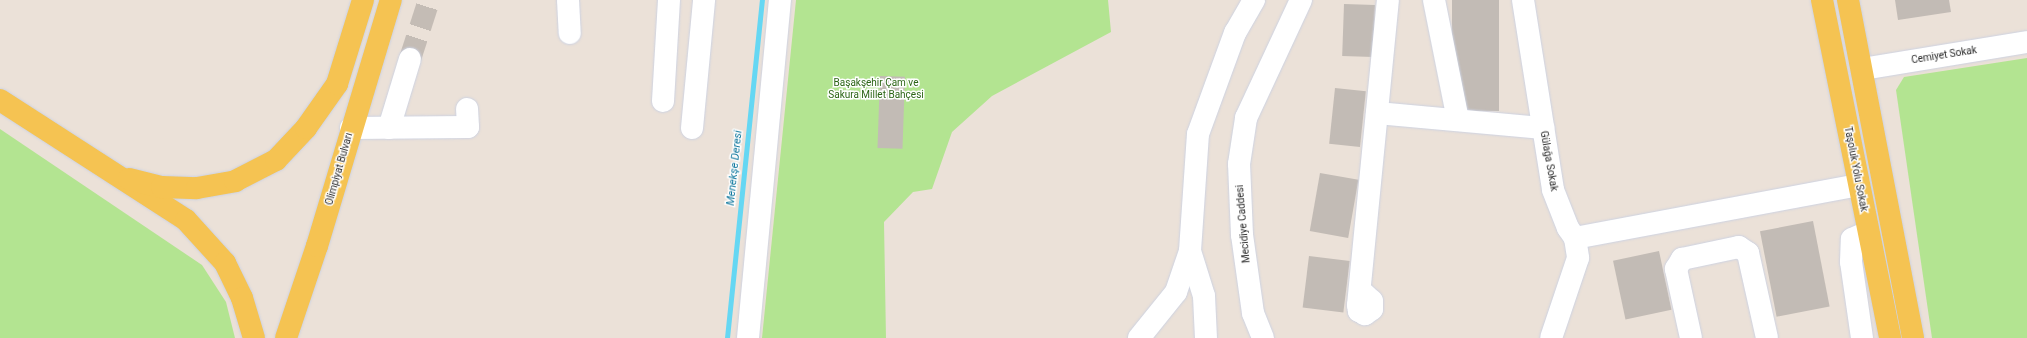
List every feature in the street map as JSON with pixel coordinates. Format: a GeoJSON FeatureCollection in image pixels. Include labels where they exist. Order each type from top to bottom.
{"type":"FeatureCollection","features":[{"type":"Feature","properties":{"kind":"main road"},"geometry":{"type":"LineString","coordinates":[[110,174],[162,186],[197,188],[235,181],[276,160],[306,128],[337,84],[362,0]]}},
{"type":"Feature","properties":{"kind":"main road","name":"Olimpiyat Bulvarı"},"geometry":{"type":"LineString","coordinates":[[286,338],[317,246],[351,128],[391,0]]}},
{"type":"Feature","properties":{"kind":"main road","name":"Taşoluk Yolu Sokak"},"geometry":{"type":"LineString","coordinates":[[1822,0],[1890,338]]}},
{"type":"Feature","properties":{"kind":"main road"},"geometry":{"type":"LineString","coordinates":[[1848,0],[1913,338]]}},
{"type":"Feature","properties":{"kind":"main road"},"geometry":{"type":"LineString","coordinates":[[0,100],[110,174],[186,220],[226,263],[242,298],[254,338]]}},
{"type":"Feature","properties":{"kind":"street"},"geometry":{"type":"LineString","coordinates":[[568,0],[570,33]]}},
{"type":"Feature","properties":{"kind":"street"},"geometry":{"type":"LineString","coordinates":[[663,101],[669,0]]}},
{"type":"Feature","properties":{"kind":"street"},"geometry":{"type":"LineString","coordinates":[[692,128],[704,0]]}},
{"type":"Feature","properties":{"kind":"street"},"geometry":{"type":"LineString","coordinates":[[748,338],[780,0]]}},
{"type":"Feature","properties":{"kind":"street"},"geometry":{"type":"LineString","coordinates":[[1139,338],[1176,292],[1190,251],[1198,134],[1235,33],[1254,0]]}},
{"type":"Feature","properties":{"kind":"street","name":"Mecidiye Caddesi"},"geometry":{"type":"LineString","coordinates":[[1263,338],[1253,313],[1242,235],[1239,164],[1246,118],[1301,0]]}},
{"type":"Feature","properties":{"kind":"street"},"geometry":{"type":"LineString","coordinates":[[1360,290],[1388,0]]}},
{"type":"Feature","properties":{"kind":"street"},"geometry":{"type":"LineString","coordinates":[[1434,0],[1458,120]]}},
{"type":"Feature","properties":{"kind":"street","name":"Gülağa Sokak"},"geometry":{"type":"LineString","coordinates":[[1523,0],[1552,190],[1568,228],[1575,238],[1578,258],[1551,338]]}},
{"type":"Feature","properties":{"kind":"street","name":"Cemiyet Sokak"},"geometry":{"type":"LineString","coordinates":[[1862,69],[2027,42]]}},
{"type":"Feature","properties":{"kind":"street"},"geometry":{"type":"LineString","coordinates":[[389,128],[410,58]]}},
{"type":"Feature","properties":{"kind":"street"},"geometry":{"type":"LineString","coordinates":[[351,128],[468,127],[467,109]]}},
{"type":"Feature","properties":{"kind":"street"},"geometry":{"type":"LineString","coordinates":[[1377,113],[1543,128]]}},
{"type":"Feature","properties":{"kind":"street"},"geometry":{"type":"LineString","coordinates":[[1575,238],[1859,185]]}},
{"type":"Feature","properties":{"kind":"street"},"geometry":{"type":"LineString","coordinates":[[1862,338],[1851,262],[1852,239],[1868,232]]}},
{"type":"Feature","properties":{"kind":"street"},"geometry":{"type":"LineString","coordinates":[[1691,338],[1676,269],[1682,259],[1739,247],[1748,253],[1767,338]]}},
{"type":"Feature","properties":{"kind":"street"},"geometry":{"type":"LineString","coordinates":[[1190,251],[1204,296],[1206,338]]}},
{"type":"Feature","properties":{"kind":"green space","name":"Başakşehir Çam ve Sakura Millet Bahçesi"},"geometry":{"type":"Polygon","coordinates":[[[796,0],[1108,0],[1111,32],[992,96],[952,132],[932,189],[913,192],[884,222],[886,338],[762,338],[796,0]]]}},
{"type":"Feature","properties":{"kind":"green space"},"geometry":{"type":"Polygon","coordinates":[[[2027,58],[2027,338],[1932,338],[1896,90],[1904,77],[2027,58]]]}},
{"type":"Feature","properties":{"kind":"green space"},"geometry":{"type":"Polygon","coordinates":[[[0,129],[202,265],[226,302],[235,338],[0,338],[0,129]]]}},
{"type":"Feature","properties":{"kind":"building"},"geometry":{"type":"Polygon","coordinates":[[[1452,0],[1499,0],[1499,111],[1452,111],[1452,0]]]}},
{"type":"Feature","properties":{"kind":"building"},"geometry":{"type":"Polygon","coordinates":[[[1895,0],[1949,0],[1951,12],[1898,20],[1895,0]]]}},
{"type":"Feature","properties":{"kind":"building"},"geometry":{"type":"Polygon","coordinates":[[[1344,4],[1375,5],[1373,57],[1342,56],[1344,4]]]}},
{"type":"Feature","properties":{"kind":"building"},"geometry":{"type":"Polygon","coordinates":[[[880,76],[905,77],[902,149],[877,148],[880,76]]]}},
{"type":"Feature","properties":{"kind":"building"},"geometry":{"type":"Polygon","coordinates":[[[1335,88],[1366,91],[1360,147],[1329,144],[1335,88]]]}},
{"type":"Feature","properties":{"kind":"building"},"geometry":{"type":"Polygon","coordinates":[[[1320,173],[1358,180],[1348,238],[1310,231],[1320,173]]]}},
{"type":"Feature","properties":{"kind":"building"},"geometry":{"type":"Polygon","coordinates":[[[1813,221],[1830,306],[1777,317],[1760,231],[1813,221]]]}},
{"type":"Feature","properties":{"kind":"building"},"geometry":{"type":"Polygon","coordinates":[[[1659,251],[1671,310],[1626,319],[1613,261],[1659,251]]]}},
{"type":"Feature","properties":{"kind":"building"},"geometry":{"type":"Polygon","coordinates":[[[1309,256],[1350,261],[1343,313],[1303,308],[1309,256]]]}},
{"type":"Feature","properties":{"kind":"waterway","name":"Menekşe Deresi"},"geometry":{"type":"LineString","coordinates":[[727,338],[762,0]]}},
{"type":"Feature","properties":{"kind":"tunnel"},"geometry":{"type":"LineString","coordinates":[[410,59],[429,0]]}}]}
